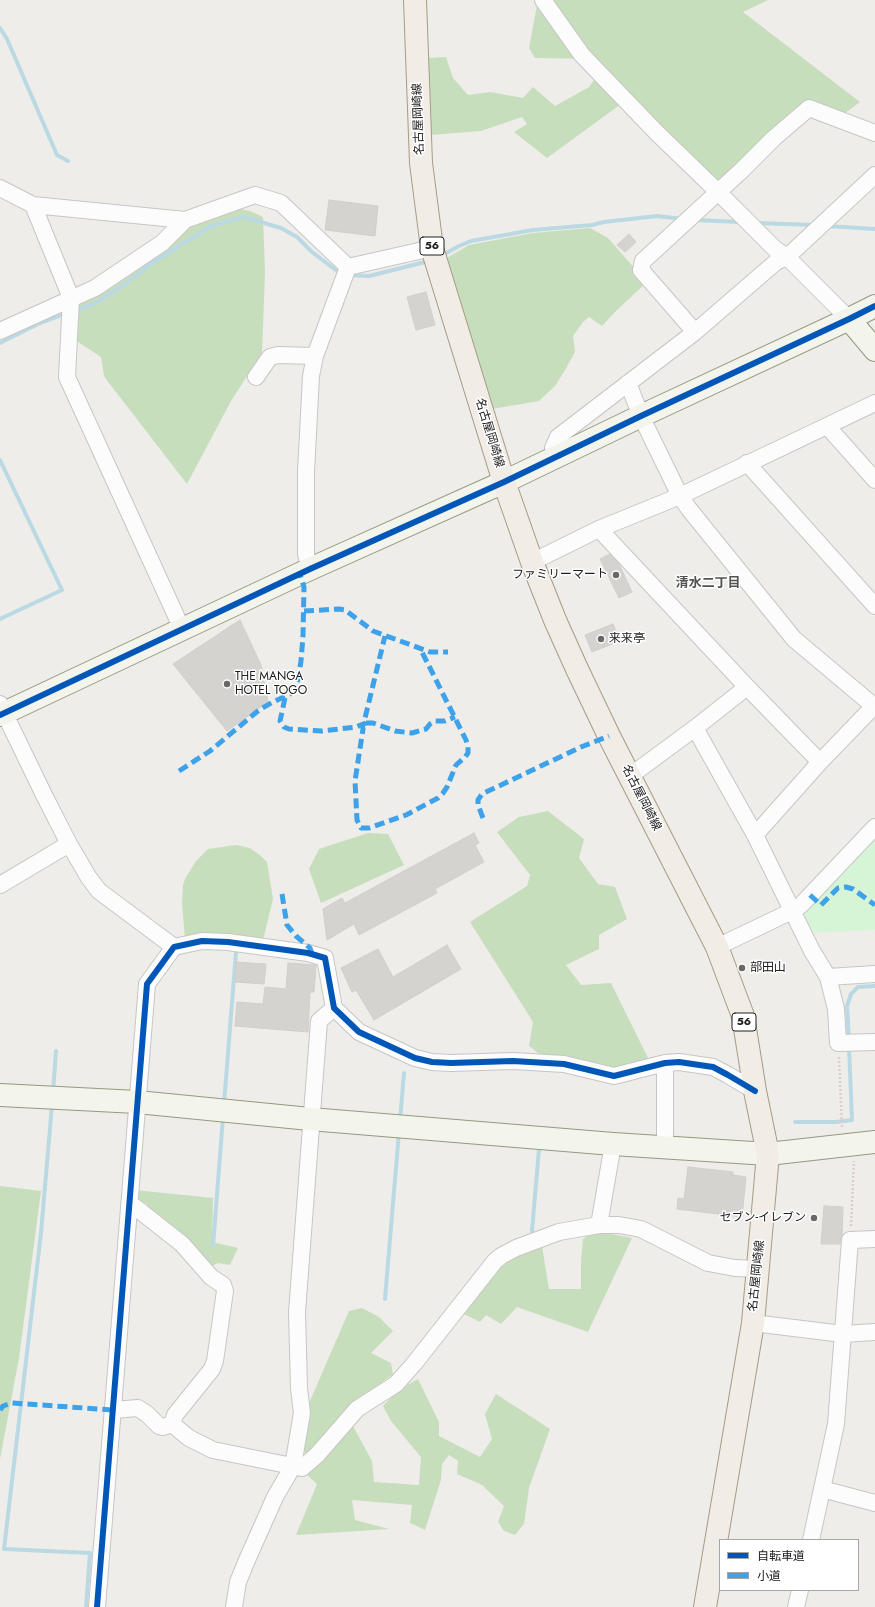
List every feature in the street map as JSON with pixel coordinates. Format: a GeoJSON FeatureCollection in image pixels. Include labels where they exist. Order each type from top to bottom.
{"type":"FeatureCollection","features":[{"type":"Feature","properties":{"kind":"main road","name":"名古屋岡崎線"},"geometry":{"type":"LineString","coordinates":[[416,0],[421,163],[432,248],[504,482],[532,562],[555,620],[577,669],[630,776],[717,947],[743,1016],[755,1091],[768,1154],[759,1269],[753,1323],[705,1607]]}},
{"type":"Feature","properties":{"kind":"street"},"geometry":{"type":"LineString","coordinates":[[543,0],[582,55],[657,133],[774,249],[787,257],[849,320],[875,350]]}},
{"type":"Feature","properties":{"kind":"street"},"geometry":{"type":"LineString","coordinates":[[695,332],[641,270],[642,261],[718,192],[774,138],[809,108],[875,133]]}},
{"type":"Feature","properties":{"kind":"street"},"geometry":{"type":"LineString","coordinates":[[555,457],[553,448],[558,437],[695,332],[776,262],[787,257],[875,175]]}},
{"type":"Feature","properties":{"kind":"street"},"geometry":{"type":"LineString","coordinates":[[0,188],[33,205],[185,220],[255,195],[281,203],[348,267]]}},
{"type":"Feature","properties":{"kind":"street"},"geometry":{"type":"LineString","coordinates":[[33,205],[71,298],[67,377],[182,629]]}},
{"type":"Feature","properties":{"kind":"street"},"geometry":{"type":"LineString","coordinates":[[0,331],[95,288],[162,243],[185,220]]}},
{"type":"Feature","properties":{"kind":"street"},"geometry":{"type":"LineString","coordinates":[[348,267],[432,248]]}},
{"type":"Feature","properties":{"kind":"street"},"geometry":{"type":"LineString","coordinates":[[310,569],[306,554],[306,472],[311,376],[315,356],[348,267]]}},
{"type":"Feature","properties":{"kind":"street"},"geometry":{"type":"LineString","coordinates":[[174,948],[99,891],[69,844],[1,711],[310,569],[504,482],[641,416],[849,320],[875,306]]}},
{"type":"Feature","properties":{"kind":"street"},"geometry":{"type":"LineString","coordinates":[[256,377],[270,357],[278,355],[315,356]]}},
{"type":"Feature","properties":{"kind":"street"},"geometry":{"type":"LineString","coordinates":[[628,383],[641,416],[680,496],[794,639],[875,706],[820,762],[755,835]]}},
{"type":"Feature","properties":{"kind":"street"},"geometry":{"type":"LineString","coordinates":[[532,562],[599,529],[680,496],[875,403]]}},
{"type":"Feature","properties":{"kind":"street"},"geometry":{"type":"LineString","coordinates":[[827,426],[875,480]]}},
{"type":"Feature","properties":{"kind":"street"},"geometry":{"type":"LineString","coordinates":[[747,463],[875,606]]}},
{"type":"Feature","properties":{"kind":"street"},"geometry":{"type":"LineString","coordinates":[[599,529],[747,687],[820,762]]}},
{"type":"Feature","properties":{"kind":"street"},"geometry":{"type":"LineString","coordinates":[[630,776],[747,687]]}},
{"type":"Feature","properties":{"kind":"street"},"geometry":{"type":"LineString","coordinates":[[695,728],[755,835],[812,951],[828,978],[836,1009],[838,1044],[875,1042]]}},
{"type":"Feature","properties":{"kind":"street"},"geometry":{"type":"LineString","coordinates":[[717,947],[792,911],[801,905],[875,827]]}},
{"type":"Feature","properties":{"kind":"street"},"geometry":{"type":"LineString","coordinates":[[0,885],[69,844]]}},
{"type":"Feature","properties":{"kind":"street"},"geometry":{"type":"LineString","coordinates":[[97,1607],[147,984],[174,948],[202,941],[228,942],[308,953],[325,958],[334,1008],[359,1032],[415,1058],[432,1062],[466,1063],[513,1061],[564,1064],[614,1076],[665,1063],[679,1062],[713,1067],[755,1091]]}},
{"type":"Feature","properties":{"kind":"street"},"geometry":{"type":"LineString","coordinates":[[828,978],[875,974]]}},
{"type":"Feature","properties":{"kind":"street"},"geometry":{"type":"LineString","coordinates":[[234,1607],[238,1582],[247,1560],[275,1497],[293,1466],[302,1413],[299,1388],[297,1312],[310,1120],[319,1021],[334,1008]]}},
{"type":"Feature","properties":{"kind":"street"},"geometry":{"type":"LineString","coordinates":[[665,1063],[665,1147]]}},
{"type":"Feature","properties":{"kind":"street"},"geometry":{"type":"LineString","coordinates":[[0,1095],[137,1102],[310,1120],[613,1144],[768,1154],[857,1144]]}},
{"type":"Feature","properties":{"kind":"street"},"geometry":{"type":"LineString","coordinates":[[599,1225],[613,1144]]}},
{"type":"Feature","properties":{"kind":"street"},"geometry":{"type":"LineString","coordinates":[[129,1205],[135,1207],[182,1244],[211,1277],[223,1285],[225,1291],[215,1361],[212,1369],[175,1415],[172,1424]]}},
{"type":"Feature","properties":{"kind":"street"},"geometry":{"type":"LineString","coordinates":[[172,1424],[189,1438],[212,1450],[302,1468],[317,1454],[357,1409],[396,1384],[479,1280],[501,1256],[516,1248],[559,1232],[599,1225],[619,1225],[642,1229],[708,1263],[735,1268],[759,1269]]}},
{"type":"Feature","properties":{"kind":"street"},"geometry":{"type":"LineString","coordinates":[[811,1539],[836,1424],[850,1240],[875,1239]]}},
{"type":"Feature","properties":{"kind":"street"},"geometry":{"type":"LineString","coordinates":[[753,1323],[843,1334],[875,1332]]}},
{"type":"Feature","properties":{"kind":"street"},"geometry":{"type":"LineString","coordinates":[[113,1410],[138,1408],[147,1414],[159,1426],[164,1427],[172,1424]]}},
{"type":"Feature","properties":{"kind":"street"},"geometry":{"type":"LineString","coordinates":[[822,1489],[875,1503]]}},
{"type":"Feature","properties":{"kind":"street"},"geometry":{"type":"LineString","coordinates":[[796,1607],[800,1591]]}},
{"type":"Feature","properties":{"kind":"path"},"geometry":{"type":"LineString","coordinates":[[838,1044],[857,1144],[850,1240]]}},
{"type":"Feature","properties":{"kind":"green space"},"geometry":{"type":"Polygon","coordinates":[[[538,0],[768,0],[743,12],[860,102],[841,116],[805,105],[716,182],[628,99],[547,158],[514,132],[527,124],[522,117],[481,131],[430,135],[427,58],[446,57],[453,78],[468,95],[490,92],[523,98],[533,87],[555,106],[589,87],[601,70],[591,59],[535,58],[529,48],[538,0]]]}},
{"type":"Feature","properties":{"kind":"green space"},"geometry":{"type":"Polygon","coordinates":[[[231,207],[250,211],[263,217],[265,272],[262,353],[231,401],[187,484],[104,376],[101,357],[75,340],[78,316],[75,302],[180,232],[231,207]]]}},
{"type":"Feature","properties":{"kind":"green space"},"geometry":{"type":"Polygon","coordinates":[[[590,228],[608,238],[646,283],[602,326],[589,317],[583,322],[573,336],[575,352],[565,370],[555,386],[539,401],[486,410],[440,262],[469,245],[533,233],[590,228]]]}},
{"type":"Feature","properties":{"kind":"green space"},"geometry":{"type":"Polygon","coordinates":[[[548,811],[584,839],[579,858],[598,884],[615,887],[627,919],[599,935],[599,949],[566,965],[581,985],[611,983],[649,1060],[614,1069],[542,1056],[529,1046],[533,1022],[470,922],[527,886],[530,875],[497,832],[519,817],[548,811]]]}},
{"type":"Feature","properties":{"kind":"green space"},"geometry":{"type":"Polygon","coordinates":[[[368,833],[388,834],[404,865],[321,903],[309,869],[319,849],[368,833]]]}},
{"type":"Feature","properties":{"kind":"green space"},"geometry":{"type":"Polygon","coordinates":[[[875,834],[875,930],[811,933],[802,918],[804,909],[875,834]]]}},
{"type":"Feature","properties":{"kind":"green space"},"geometry":{"type":"Polygon","coordinates":[[[236,845],[250,848],[267,862],[273,899],[263,940],[185,939],[182,904],[183,885],[185,879],[196,861],[208,849],[236,845]]]}},
{"type":"Feature","properties":{"kind":"green space"},"geometry":{"type":"Polygon","coordinates":[[[0,1186],[41,1191],[19,1358],[0,1459],[0,1186]]]}},
{"type":"Feature","properties":{"kind":"green space"},"geometry":{"type":"Polygon","coordinates":[[[135,1190],[213,1198],[212,1242],[238,1248],[230,1265],[218,1263],[210,1267],[148,1211],[147,1204],[136,1199],[135,1190]]]}},
{"type":"Feature","properties":{"kind":"green space"},"geometry":{"type":"Polygon","coordinates":[[[590,1233],[612,1234],[632,1238],[588,1332],[517,1307],[501,1324],[486,1315],[480,1322],[460,1312],[495,1268],[517,1254],[542,1246],[549,1289],[581,1289],[583,1239],[590,1233]]]}},
{"type":"Feature","properties":{"kind":"green space"},"geometry":{"type":"Polygon","coordinates":[[[362,1308],[379,1317],[393,1331],[371,1353],[391,1363],[393,1374],[353,1404],[307,1453],[299,1451],[306,1410],[349,1311],[362,1308]]]}},
{"type":"Feature","properties":{"kind":"green space"},"geometry":{"type":"Polygon","coordinates":[[[418,1379],[439,1422],[439,1436],[480,1457],[492,1439],[485,1414],[496,1394],[550,1429],[529,1488],[524,1524],[515,1535],[504,1531],[498,1522],[504,1506],[482,1485],[457,1474],[458,1461],[449,1455],[442,1464],[441,1480],[425,1530],[410,1523],[412,1505],[352,1500],[355,1520],[389,1529],[296,1535],[317,1484],[306,1474],[341,1433],[353,1426],[372,1461],[374,1482],[419,1485],[421,1457],[391,1421],[383,1406],[397,1391],[418,1379]]]}},
{"type":"Feature","properties":{"kind":"building"},"geometry":{"type":"Polygon","coordinates":[[[329,200],[378,206],[375,236],[325,230],[329,200]]]}},
{"type":"Feature","properties":{"kind":"building"},"geometry":{"type":"Polygon","coordinates":[[[629,234],[636,242],[625,252],[617,245],[629,234]]]}},
{"type":"Feature","properties":{"kind":"building"},"geometry":{"type":"Polygon","coordinates":[[[426,292],[435,325],[416,330],[407,297],[426,292]]]}},
{"type":"Feature","properties":{"kind":"building","name":"ファミリーマート"},"geometry":{"type":"Polygon","coordinates":[[[610,554],[619,564],[632,592],[619,598],[600,559],[610,554]]]}},
{"type":"Feature","properties":{"kind":"building","name":"THE MANGA HOTEL TOGO"},"geometry":{"type":"Polygon","coordinates":[[[240,620],[261,665],[268,702],[227,731],[173,664],[240,620]]]}},
{"type":"Feature","properties":{"kind":"building"},"geometry":{"type":"Polygon","coordinates":[[[613,624],[620,641],[592,652],[585,635],[613,624]]]}},
{"type":"Feature","properties":{"kind":"building"},"geometry":{"type":"Polygon","coordinates":[[[474,833],[479,843],[475,845],[484,862],[435,889],[437,893],[359,935],[354,924],[327,940],[323,909],[342,898],[345,903],[474,833]]]}},
{"type":"Feature","properties":{"kind":"building"},"geometry":{"type":"Polygon","coordinates":[[[447,945],[461,969],[374,1020],[356,990],[352,992],[341,968],[378,949],[393,977],[447,945]]]}},
{"type":"Feature","properties":{"kind":"building"},"geometry":{"type":"Polygon","coordinates":[[[236,962],[266,964],[264,984],[235,982],[236,962]]]}},
{"type":"Feature","properties":{"kind":"building"},"geometry":{"type":"Polygon","coordinates":[[[288,963],[316,965],[314,992],[310,992],[308,1032],[235,1026],[237,1002],[263,1004],[265,987],[286,989],[288,963]]]}},
{"type":"Feature","properties":{"kind":"building"},"geometry":{"type":"Polygon","coordinates":[[[688,1167],[733,1172],[733,1175],[746,1177],[742,1217],[677,1209],[678,1198],[684,1199],[688,1167]]]}},
{"type":"Feature","properties":{"kind":"building"},"geometry":{"type":"Polygon","coordinates":[[[824,1206],[843,1207],[842,1235],[840,1244],[821,1244],[824,1206]]]}},
{"type":"Feature","properties":{"kind":"waterway"},"geometry":{"type":"LineString","coordinates":[[0,28],[7,39],[57,155],[68,161]]}},
{"type":"Feature","properties":{"kind":"waterway"},"geometry":{"type":"LineString","coordinates":[[441,256],[471,241],[533,230],[592,225],[604,222],[657,216],[683,219]]}},
{"type":"Feature","properties":{"kind":"waterway"},"geometry":{"type":"LineString","coordinates":[[74,311],[94,304],[124,285],[152,263],[211,226],[244,217],[281,228],[297,237],[312,252],[337,271],[342,273]]}},
{"type":"Feature","properties":{"kind":"waterway"},"geometry":{"type":"LineString","coordinates":[[695,220],[740,222]]}},
{"type":"Feature","properties":{"kind":"waterway"},"geometry":{"type":"LineString","coordinates":[[755,223],[814,225]]}},
{"type":"Feature","properties":{"kind":"waterway"},"geometry":{"type":"LineString","coordinates":[[827,226],[875,229]]}},
{"type":"Feature","properties":{"kind":"waterway"},"geometry":{"type":"LineString","coordinates":[[348,275],[369,276],[429,261]]}},
{"type":"Feature","properties":{"kind":"waterway"},"geometry":{"type":"LineString","coordinates":[[0,343],[38,324],[67,313]]}},
{"type":"Feature","properties":{"kind":"waterway"},"geometry":{"type":"LineString","coordinates":[[0,460],[62,590],[0,619]]}},
{"type":"Feature","properties":{"kind":"waterway"},"geometry":{"type":"LineString","coordinates":[[224,1104],[236,952]]}},
{"type":"Feature","properties":{"kind":"waterway"},"geometry":{"type":"LineString","coordinates":[[849,1039],[847,1006],[851,994],[858,987],[875,986]]}},
{"type":"Feature","properties":{"kind":"waterway"},"geometry":{"type":"LineString","coordinates":[[795,1122],[836,1122],[852,1120],[849,1046]]}},
{"type":"Feature","properties":{"kind":"waterway"},"geometry":{"type":"LineString","coordinates":[[53,1092],[56,1051]]}},
{"type":"Feature","properties":{"kind":"waterway"},"geometry":{"type":"LineString","coordinates":[[400,1120],[404,1073]]}},
{"type":"Feature","properties":{"kind":"waterway"},"geometry":{"type":"LineString","coordinates":[[52,1105],[41,1233],[4,1549],[90,1553],[86,1607]]}},
{"type":"Feature","properties":{"kind":"waterway"},"geometry":{"type":"LineString","coordinates":[[213,1246],[223,1117]]}},
{"type":"Feature","properties":{"kind":"waterway"},"geometry":{"type":"LineString","coordinates":[[385,1299],[399,1132]]}},
{"type":"Feature","properties":{"kind":"waterway"},"geometry":{"type":"LineString","coordinates":[[532,1231],[539,1149]]}},
{"type":"Feature","properties":{"kind":"marked path"},"geometry":{"type":"LineString","coordinates":[[179,771],[210,751],[259,710],[290,694],[294,689],[298,680],[303,636],[304,587],[300,574]]}},
{"type":"Feature","properties":{"kind":"marked path"},"geometry":{"type":"LineString","coordinates":[[304,611],[345,610],[373,631],[430,652],[448,652]]}},
{"type":"Feature","properties":{"kind":"marked path"},"geometry":{"type":"LineString","coordinates":[[285,698],[280,721],[284,727],[289,729],[322,731],[356,727],[366,723],[365,718],[385,636]]}},
{"type":"Feature","properties":{"kind":"marked path"},"geometry":{"type":"LineString","coordinates":[[362,724],[363,729],[355,781],[357,820],[361,828],[369,828],[406,815],[438,798],[443,793],[456,765],[468,753],[468,747],[466,740],[422,652],[422,649]]}},
{"type":"Feature","properties":{"kind":"marked path"},"geometry":{"type":"LineString","coordinates":[[366,723],[373,723],[395,731],[412,733],[426,729],[435,721],[445,721],[455,717]]}},
{"type":"Feature","properties":{"kind":"marked path"},"geometry":{"type":"LineString","coordinates":[[483,818],[478,805],[478,800],[482,794],[581,747],[609,736]]}},
{"type":"Feature","properties":{"kind":"marked path"},"geometry":{"type":"LineString","coordinates":[[810,895],[821,905],[838,888],[846,887],[853,889],[875,905]]}},
{"type":"Feature","properties":{"kind":"marked path"},"geometry":{"type":"LineString","coordinates":[[282,894],[287,925],[296,936],[310,948],[312,954]]}},
{"type":"Feature","properties":{"kind":"marked path"},"geometry":{"type":"LineString","coordinates":[[0,1410],[3,1406],[12,1403],[113,1410]]}},
{"type":"Feature","properties":{"kind":"cycle path"},"geometry":{"type":"LineString","coordinates":[[0,715],[310,569],[504,482],[875,306]]}},
{"type":"Feature","properties":{"kind":"cycle path"},"geometry":{"type":"LineString","coordinates":[[97,1607],[147,984],[174,947],[202,941],[228,942],[308,953],[325,958],[334,1008],[359,1032],[415,1058],[432,1062],[451,1063],[513,1061],[564,1064],[614,1076],[665,1063],[679,1062],[713,1067],[755,1091]]}},
{"type":"Feature","properties":{"kind":"place","name":"ファミリーマート"},"geometry":{"type":"Point","coordinates":[616,575]}},
{"type":"Feature","properties":{"kind":"place","name":"来来亭"},"geometry":{"type":"Point","coordinates":[601,639]}},
{"type":"Feature","properties":{"kind":"place","name":"THE MANGA HOTEL TOGO"},"geometry":{"type":"Point","coordinates":[227,684]}},
{"type":"Feature","properties":{"kind":"place","name":"部田山"},"geometry":{"type":"Point","coordinates":[742,968]}},
{"type":"Feature","properties":{"kind":"place","name":"セブン-イレブン"},"geometry":{"type":"Point","coordinates":[814,1218]}},
{"type":"Feature","properties":{"kind":"district","name":"清水二丁目"},"geometry":{"type":"Point","coordinates":[708,584]}}]}
